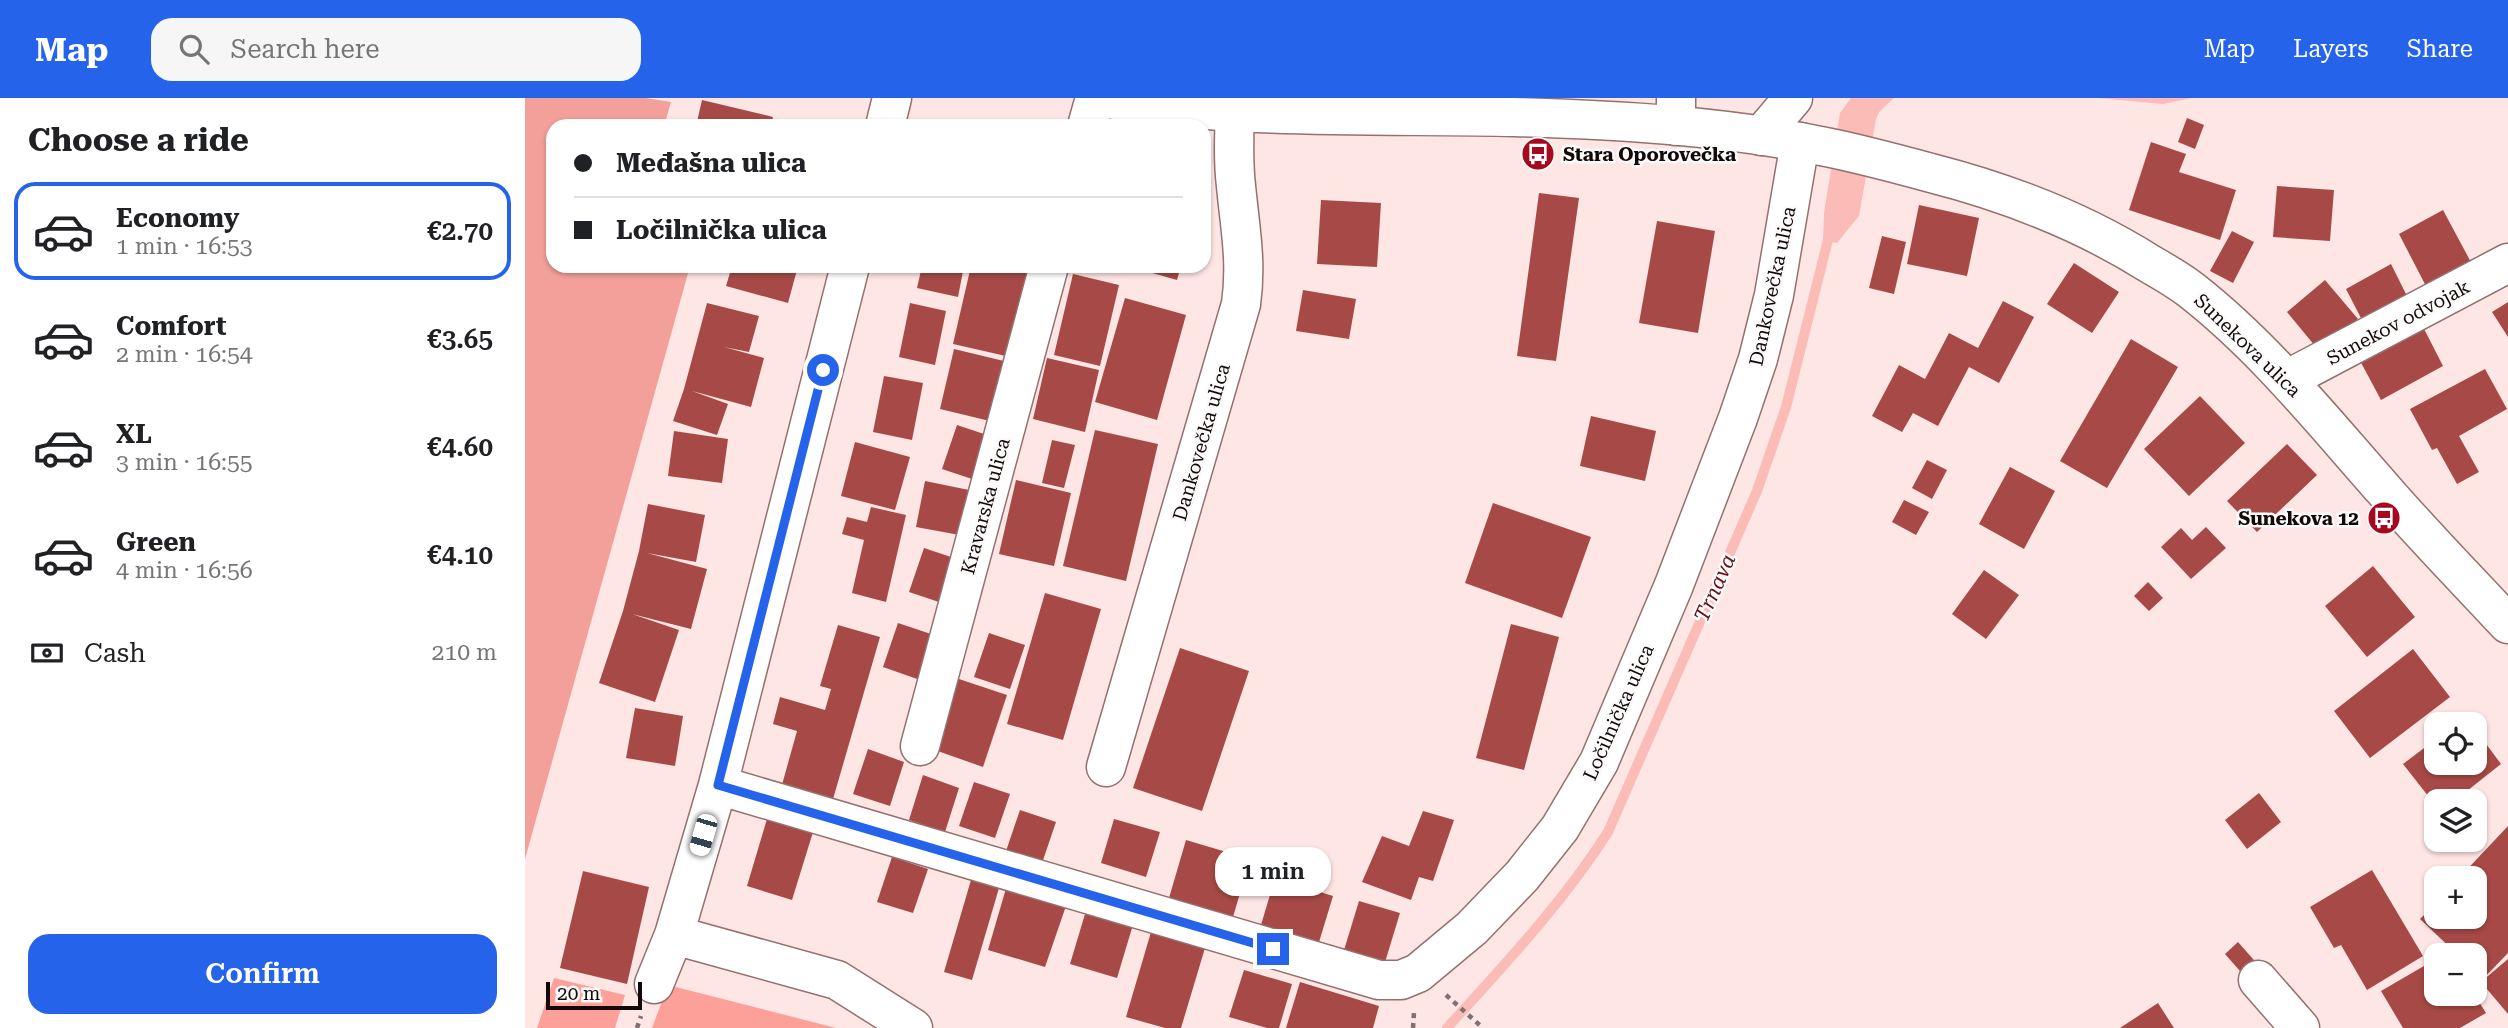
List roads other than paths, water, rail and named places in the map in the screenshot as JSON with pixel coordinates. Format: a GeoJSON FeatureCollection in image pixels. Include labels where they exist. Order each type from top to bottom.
{"type":"FeatureCollection","features":[{"type":"Feature","properties":{"kind":"street"},"geometry":{"type":"LineString","coordinates":[[887,119],[893,98]]}},
{"type":"Feature","properties":{"kind":"street"},"geometry":{"type":"LineString","coordinates":[[1089,119],[1095,98]]}},
{"type":"Feature","properties":{"kind":"street"},"geometry":{"type":"LineString","coordinates":[[1101,98],[1129,103],[1235,111],[1531,118],[1676,112],[1761,136],[1815,145]]}},
{"type":"Feature","properties":{"kind":"street"},"geometry":{"type":"LineString","coordinates":[[1761,136],[1793,98]]}},
{"type":"Feature","properties":{"kind":"street","name":"Dankovečka ulica"},"geometry":{"type":"LineString","coordinates":[[1106,767],[1241,304],[1245,279],[1245,251],[1233,159],[1235,111]]}},
{"type":"Feature","properties":{"kind":"street","name":"Dankovečka ulica"},"geometry":{"type":"LineString","coordinates":[[1674,585],[1758,359],[1815,145]]}},
{"type":"Feature","properties":{"kind":"street","name":"Sunekova ulica"},"geometry":{"type":"LineString","coordinates":[[1815,145],[1876,158],[2018,198],[2093,230],[2187,287],[2230,323],[2288,379],[2387,493],[2508,624]]}},
{"type":"Feature","properties":{"kind":"street","name":"Sunekov odvojak"},"geometry":{"type":"LineString","coordinates":[[2288,379],[2508,263]]}},
{"type":"Feature","properties":{"kind":"street"},"geometry":{"type":"LineString","coordinates":[[654,984],[674,935],[718,785],[848,273]]}},
{"type":"Feature","properties":{"kind":"street","name":"Kravarska ulica"},"geometry":{"type":"LineString","coordinates":[[920,746],[1047,273]]}},
{"type":"Feature","properties":{"kind":"street","name":"Ločilnička ulica"},"geometry":{"type":"LineString","coordinates":[[718,785],[1379,980],[1401,980],[1418,973],[1472,928],[1522,876],[1560,828],[1598,762],[1674,585]]}},
{"type":"Feature","properties":{"kind":"street"},"geometry":{"type":"LineString","coordinates":[[674,935],[837,980],[913,1028]]}},
{"type":"Feature","properties":{"kind":"street"},"geometry":{"type":"LineString","coordinates":[[2258,981],[2300,1028]]}},
{"type":"Feature","properties":{"kind":"waterway","name":"Trnava"},"geometry":{"type":"LineString","coordinates":[[1447,1028],[1552,909],[1608,832],[1757,491],[1786,407],[1830,232]]}},
{"type":"Feature","properties":{"kind":"place","name":"Stara Oporovečka"},"geometry":{"type":"Point","coordinates":[1538,154]}},
{"type":"Feature","properties":{"kind":"place","name":"Sunekova 12"},"geometry":{"type":"Point","coordinates":[2384,518]}}]}
